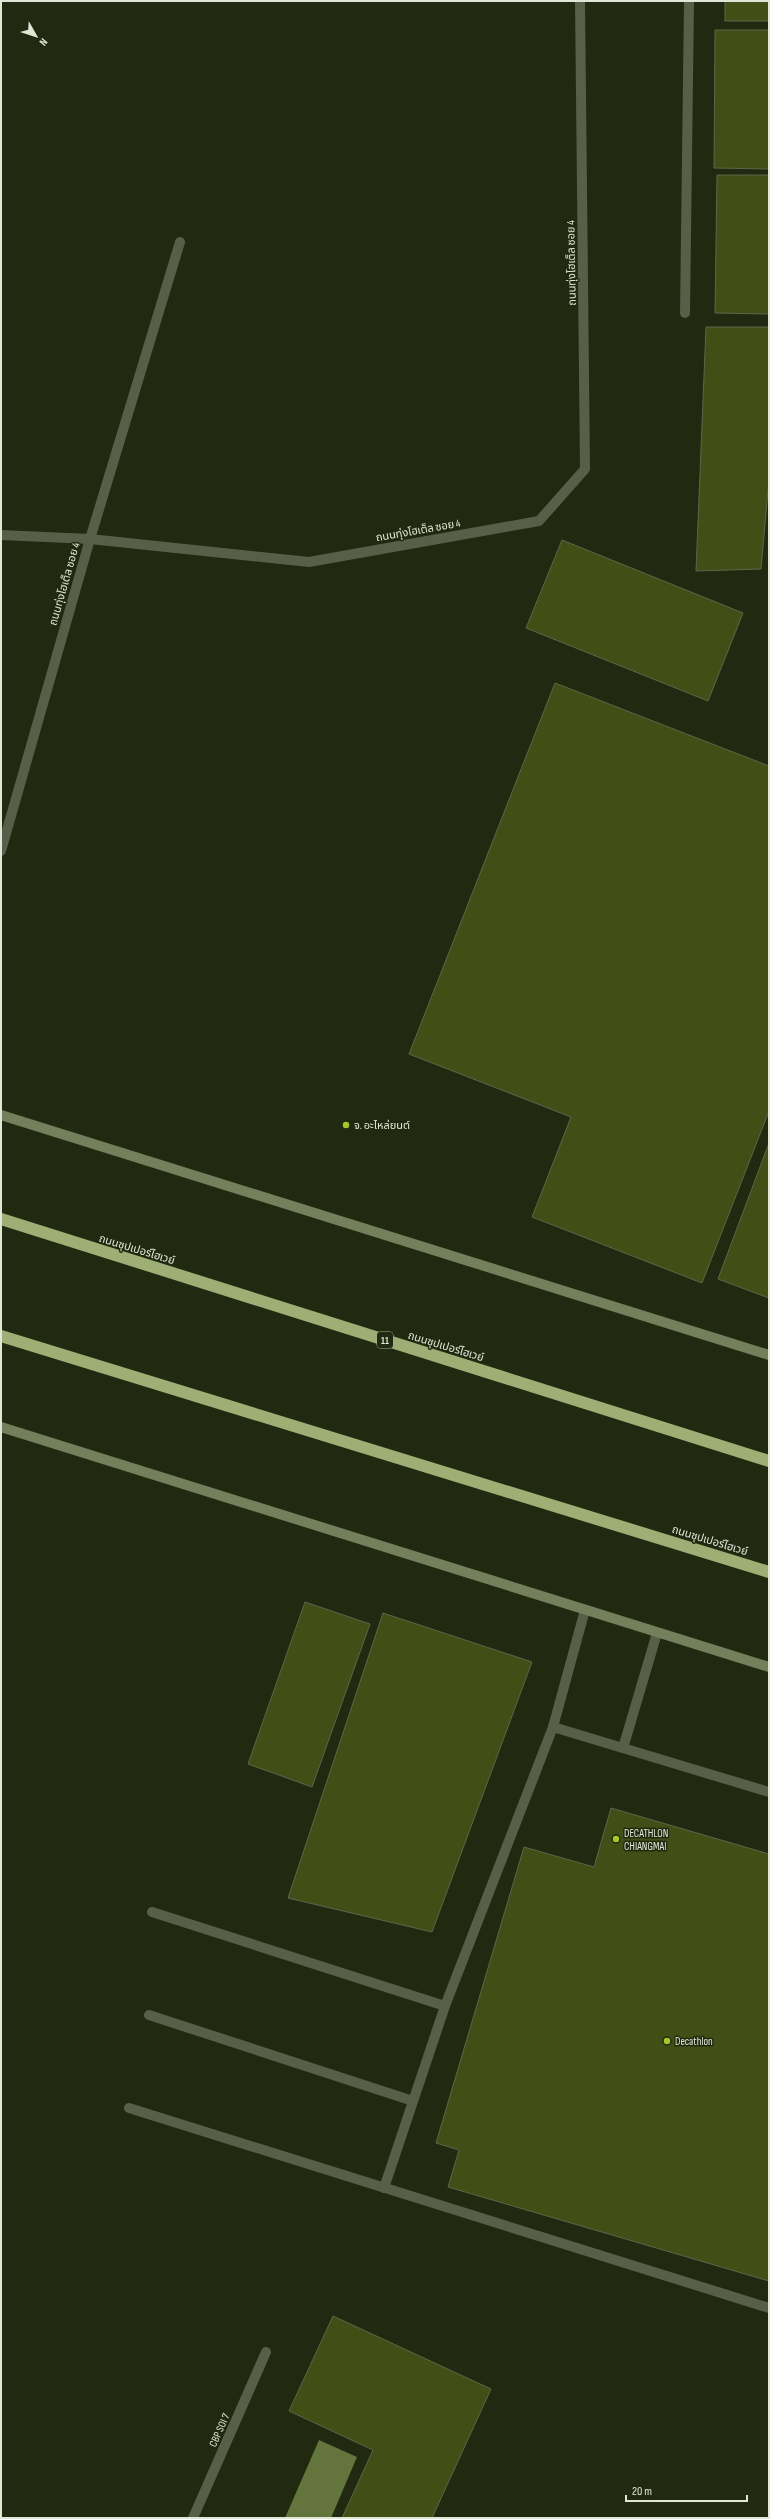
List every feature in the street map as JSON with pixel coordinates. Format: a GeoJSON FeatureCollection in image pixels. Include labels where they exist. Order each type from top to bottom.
{"type":"FeatureCollection","features":[{"type":"Feature","properties":{"kind":"highway","name":"ถนนซุปเปอร์ไฮเวย์"},"geometry":{"type":"LineString","coordinates":[[1,1220],[769,1461]]}},
{"type":"Feature","properties":{"kind":"highway","name":"ถนนซุปเปอร์ไฮเวย์"},"geometry":{"type":"LineString","coordinates":[[1,1336],[769,1572]]}},
{"type":"Feature","properties":{"kind":"main road"},"geometry":{"type":"LineString","coordinates":[[1,1115],[769,1355]]}},
{"type":"Feature","properties":{"kind":"main road"},"geometry":{"type":"LineString","coordinates":[[1,1427],[769,1667]]}},
{"type":"Feature","properties":{"kind":"street","name":"ถนนทุ่งโฮเต็ล ซอย 4"},"geometry":{"type":"LineString","coordinates":[[1,851],[90,539],[309,562],[539,521],[585,469],[580,1]]}},
{"type":"Feature","properties":{"kind":"street"},"geometry":{"type":"LineString","coordinates":[[685,313],[689,1]]}},
{"type":"Feature","properties":{"kind":"street"},"geometry":{"type":"LineString","coordinates":[[1,535],[90,539],[180,242]]}},
{"type":"Feature","properties":{"kind":"street"},"geometry":{"type":"LineString","coordinates":[[384,2188],[445,2006],[553,1727],[585,1610]]}},
{"type":"Feature","properties":{"kind":"street"},"geometry":{"type":"LineString","coordinates":[[623,1748],[658,1633]]}},
{"type":"Feature","properties":{"kind":"street"},"geometry":{"type":"LineString","coordinates":[[553,1727],[769,1792]]}},
{"type":"Feature","properties":{"kind":"street"},"geometry":{"type":"LineString","coordinates":[[152,1912],[445,2006]]}},
{"type":"Feature","properties":{"kind":"street"},"geometry":{"type":"LineString","coordinates":[[149,2015],[413,2101]]}},
{"type":"Feature","properties":{"kind":"street"},"geometry":{"type":"LineString","coordinates":[[129,2108],[769,2308]]}},
{"type":"Feature","properties":{"kind":"street","name":"CBP SOI 7"},"geometry":{"type":"LineString","coordinates":[[193,2518],[266,2352]]}},
{"type":"Feature","properties":{"kind":"shaded area"},"geometry":{"type":"Polygon","coordinates":[[[319,2440],[357,2457],[331,2518],[285,2518],[319,2440]]]}},
{"type":"Feature","properties":{"kind":"building"},"geometry":{"type":"Polygon","coordinates":[[[725,1],[769,1],[769,21],[725,21],[725,1]]]}},
{"type":"Feature","properties":{"kind":"building"},"geometry":{"type":"Polygon","coordinates":[[[715,30],[769,30],[769,169],[714,168],[715,30]]]}},
{"type":"Feature","properties":{"kind":"building"},"geometry":{"type":"Polygon","coordinates":[[[717,175],[769,175],[769,314],[715,313],[717,175]]]}},
{"type":"Feature","properties":{"kind":"building"},"geometry":{"type":"Polygon","coordinates":[[[706,327],[769,327],[769,479],[761,569],[696,571],[706,327]]]}},
{"type":"Feature","properties":{"kind":"building"},"geometry":{"type":"Polygon","coordinates":[[[562,540],[743,613],[708,701],[526,628],[562,540]]]}},
{"type":"Feature","properties":{"kind":"building"},"geometry":{"type":"Polygon","coordinates":[[[555,683],[769,766],[769,1111],[702,1283],[532,1217],[571,1117],[409,1054],[555,683]]]}},
{"type":"Feature","properties":{"kind":"building"},"geometry":{"type":"Polygon","coordinates":[[[769,1143],[769,1298],[718,1279],[769,1143]]]}},
{"type":"Feature","properties":{"kind":"building"},"geometry":{"type":"Polygon","coordinates":[[[305,1602],[370,1624],[312,1787],[248,1764],[305,1602]]]}},
{"type":"Feature","properties":{"kind":"building"},"geometry":{"type":"Polygon","coordinates":[[[383,1613],[532,1662],[432,1932],[288,1898],[383,1613]]]}},
{"type":"Feature","properties":{"kind":"building"},"geometry":{"type":"Polygon","coordinates":[[[611,1808],[769,1854],[769,2281],[448,2187],[459,2150],[436,2143],[524,1847],[594,1867],[611,1808]]]}},
{"type":"Feature","properties":{"kind":"building"},"geometry":{"type":"Polygon","coordinates":[[[333,2316],[491,2389],[432,2518],[342,2518],[373,2450],[289,2411],[333,2316]]]}},
{"type":"Feature","properties":{"kind":"place","name":"จ. อะไหล่ยนต์"},"geometry":{"type":"Point","coordinates":[346,1125]}},
{"type":"Feature","properties":{"kind":"place","name":"DECATHLON CHIANGMAI"},"geometry":{"type":"Point","coordinates":[616,1839]}},
{"type":"Feature","properties":{"kind":"place","name":"Decathlon"},"geometry":{"type":"Point","coordinates":[667,2041]}}]}
